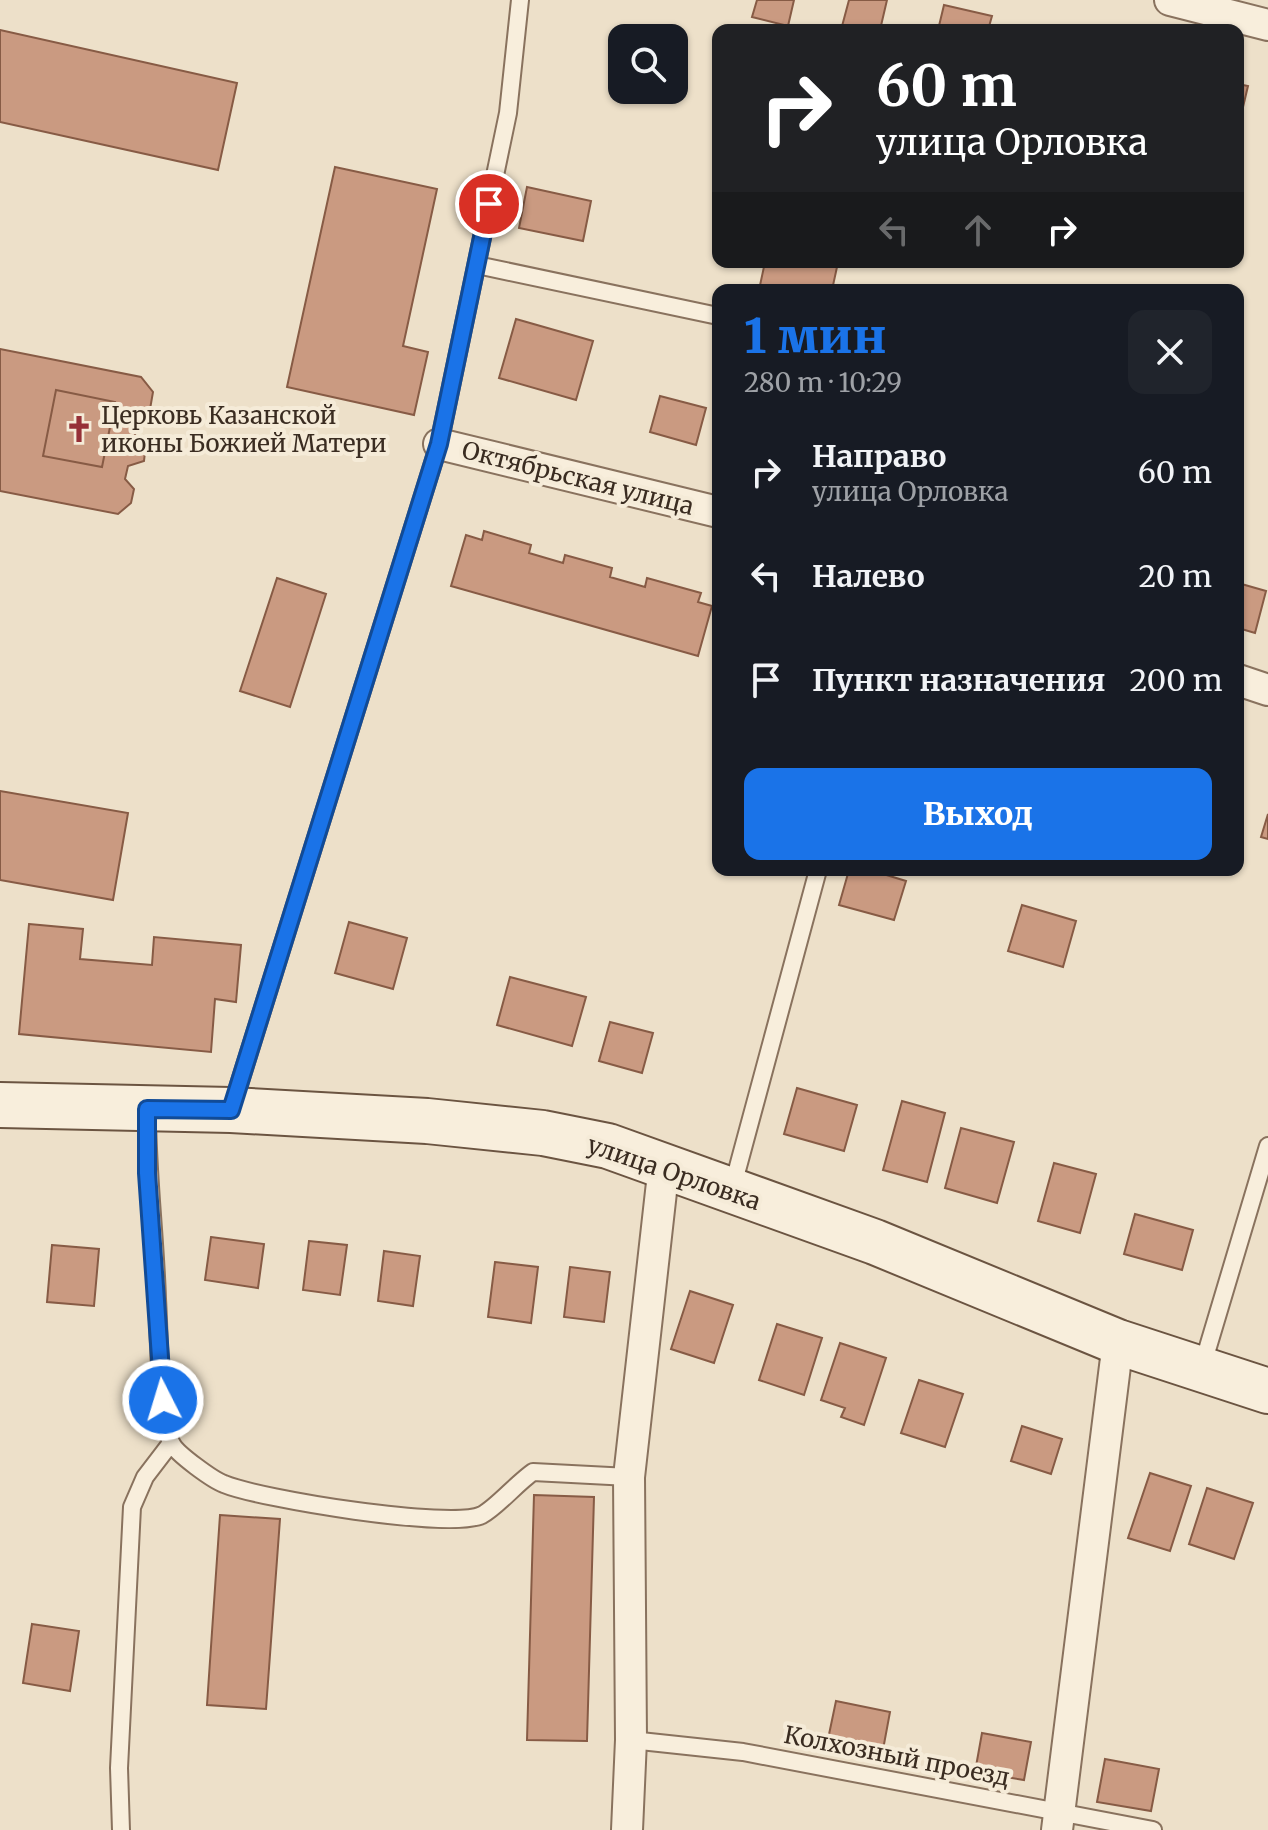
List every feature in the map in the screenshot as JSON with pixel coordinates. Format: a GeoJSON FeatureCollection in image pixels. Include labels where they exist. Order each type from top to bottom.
{"type":"FeatureCollection","features":[{"type":"Feature","properties":{"kind":"street"},"geometry":{"type":"LineString","coordinates":[[1170,0],[1268,25]]}},
{"type":"Feature","properties":{"kind":"street","name":"Октябрьская улица"},"geometry":{"type":"LineString","coordinates":[[439,444],[712,511]]}},
{"type":"Feature","properties":{"kind":"street"},"geometry":{"type":"LineString","coordinates":[[1244,682],[1268,690]]}},
{"type":"Feature","properties":{"kind":"street","name":"улица Орловка"},"geometry":{"type":"LineString","coordinates":[[0,1105],[231,1110],[427,1121],[543,1133],[608,1146],[875,1242],[1118,1342],[1268,1391]]}},
{"type":"Feature","properties":{"kind":"street"},"geometry":{"type":"LineString","coordinates":[[627,1830],[631,1740],[629,1477],[664,1165]]}},
{"type":"Feature","properties":{"kind":"street"},"geometry":{"type":"LineString","coordinates":[[1058,1820],[1118,1342]]}},
{"type":"Feature","properties":{"kind":"lane"},"geometry":{"type":"LineString","coordinates":[[231,1110],[439,444],[508,113],[520,0]]}},
{"type":"Feature","properties":{"kind":"lane"},"geometry":{"type":"LineString","coordinates":[[477,265],[712,315]]}},
{"type":"Feature","properties":{"kind":"lane"},"geometry":{"type":"LineString","coordinates":[[732,1191],[816,876]]}},
{"type":"Feature","properties":{"kind":"lane"},"geometry":{"type":"LineString","coordinates":[[147,1109],[151,1233],[163,1400],[171,1443],[222,1484],[286,1500],[371,1513],[481,1516],[533,1472],[629,1477]]}},
{"type":"Feature","properties":{"kind":"lane"},"geometry":{"type":"LineString","coordinates":[[1202,1367],[1268,1146]]}},
{"type":"Feature","properties":{"kind":"lane"},"geometry":{"type":"LineString","coordinates":[[121,1830],[119,1768],[132,1507],[145,1477],[171,1443]]}},
{"type":"Feature","properties":{"kind":"lane","name":"Колхозный проезд"},"geometry":{"type":"LineString","coordinates":[[631,1740],[743,1752],[1058,1820],[1153,1830]]}},
{"type":"Feature","properties":{"kind":"building"},"geometry":{"type":"Polygon","coordinates":[[[757,0],[794,0],[788,24],[752,17],[757,0]]]}},
{"type":"Feature","properties":{"kind":"building"},"geometry":{"type":"Polygon","coordinates":[[[849,0],[887,0],[881,24],[843,24],[849,0]]]}},
{"type":"Feature","properties":{"kind":"building"},"geometry":{"type":"Polygon","coordinates":[[[944,5],[992,16],[990,24],[939,24],[944,5]]]}},
{"type":"Feature","properties":{"kind":"building"},"geometry":{"type":"Polygon","coordinates":[[[0,30],[237,83],[218,170],[0,122],[0,30]]]}},
{"type":"Feature","properties":{"kind":"building"},"geometry":{"type":"Polygon","coordinates":[[[335,167],[437,189],[403,346],[428,352],[414,415],[287,387],[335,167]]]}},
{"type":"Feature","properties":{"kind":"building"},"geometry":{"type":"Polygon","coordinates":[[[527,187],[591,201],[583,241],[519,228],[527,187]]]}},
{"type":"Feature","properties":{"kind":"building"},"geometry":{"type":"Polygon","coordinates":[[[764,268],[837,268],[833,284],[760,284],[764,268]]]}},
{"type":"Feature","properties":{"kind":"building"},"geometry":{"type":"Polygon","coordinates":[[[516,319],[593,341],[576,400],[499,378],[516,319]]]}},
{"type":"Feature","properties":{"kind":"building"},"geometry":{"type":"Polygon","coordinates":[[[0,349],[141,377],[153,392],[149,415],[137,418],[135,436],[146,443],[144,461],[128,466],[125,479],[134,489],[131,503],[118,514],[0,491],[0,349]]]}},
{"type":"Feature","properties":{"kind":"building","name":"Церковь Казанской иконы Божией Матери"},"geometry":{"type":"Polygon","coordinates":[[[56,390],[115,402],[102,467],[43,456],[56,390]]]}},
{"type":"Feature","properties":{"kind":"building"},"geometry":{"type":"Polygon","coordinates":[[[660,396],[706,408],[696,445],[650,432],[660,396]]]}},
{"type":"Feature","properties":{"kind":"building"},"geometry":{"type":"Polygon","coordinates":[[[484,531],[531,545],[529,553],[563,563],[565,555],[612,568],[610,577],[645,587],[647,578],[701,593],[698,602],[712,606],[698,656],[451,586],[466,535],[482,540],[484,531]]]}},
{"type":"Feature","properties":{"kind":"building"},"geometry":{"type":"Polygon","coordinates":[[[277,578],[326,594],[290,707],[240,691],[277,578]]]}},
{"type":"Feature","properties":{"kind":"building"},"geometry":{"type":"Polygon","coordinates":[[[1244,585],[1266,591],[1255,633],[1244,630],[1244,585]]]}},
{"type":"Feature","properties":{"kind":"building"},"geometry":{"type":"Polygon","coordinates":[[[0,791],[128,813],[113,900],[0,880],[0,791]]]}},
{"type":"Feature","properties":{"kind":"building"},"geometry":{"type":"Polygon","coordinates":[[[1268,814],[1268,839],[1261,837],[1268,814]]]}},
{"type":"Feature","properties":{"kind":"building"},"geometry":{"type":"Polygon","coordinates":[[[847,876],[890,876],[906,881],[894,920],[839,905],[847,876]]]}},
{"type":"Feature","properties":{"kind":"building"},"geometry":{"type":"Polygon","coordinates":[[[1022,905],[1076,921],[1063,967],[1008,951],[1022,905]]]}},
{"type":"Feature","properties":{"kind":"building"},"geometry":{"type":"Polygon","coordinates":[[[349,922],[407,938],[393,989],[335,973],[349,922]]]}},
{"type":"Feature","properties":{"kind":"building"},"geometry":{"type":"Polygon","coordinates":[[[29,924],[83,929],[80,959],[152,965],[154,937],[241,945],[236,1002],[215,999],[211,1052],[19,1034],[29,924]]]}},
{"type":"Feature","properties":{"kind":"building"},"geometry":{"type":"Polygon","coordinates":[[[510,977],[586,997],[572,1046],[497,1025],[510,977]]]}},
{"type":"Feature","properties":{"kind":"building"},"geometry":{"type":"Polygon","coordinates":[[[610,1022],[653,1033],[642,1073],[599,1061],[610,1022]]]}},
{"type":"Feature","properties":{"kind":"building"},"geometry":{"type":"Polygon","coordinates":[[[797,1088],[857,1105],[844,1151],[784,1134],[797,1088]]]}},
{"type":"Feature","properties":{"kind":"building"},"geometry":{"type":"Polygon","coordinates":[[[902,1101],[945,1113],[927,1182],[883,1170],[902,1101]]]}},
{"type":"Feature","properties":{"kind":"building"},"geometry":{"type":"Polygon","coordinates":[[[961,1128],[1014,1142],[997,1203],[945,1188],[961,1128]]]}},
{"type":"Feature","properties":{"kind":"building"},"geometry":{"type":"Polygon","coordinates":[[[1054,1163],[1096,1174],[1080,1233],[1038,1221],[1054,1163]]]}},
{"type":"Feature","properties":{"kind":"building"},"geometry":{"type":"Polygon","coordinates":[[[1135,1214],[1193,1230],[1182,1270],[1124,1254],[1135,1214]]]}},
{"type":"Feature","properties":{"kind":"building"},"geometry":{"type":"Polygon","coordinates":[[[211,1237],[264,1244],[258,1288],[205,1280],[211,1237]]]}},
{"type":"Feature","properties":{"kind":"building"},"geometry":{"type":"Polygon","coordinates":[[[309,1241],[347,1245],[340,1295],[303,1290],[309,1241]]]}},
{"type":"Feature","properties":{"kind":"building"},"geometry":{"type":"Polygon","coordinates":[[[52,1245],[99,1249],[94,1306],[47,1302],[52,1245]]]}},
{"type":"Feature","properties":{"kind":"building"},"geometry":{"type":"Polygon","coordinates":[[[384,1251],[420,1256],[413,1306],[378,1301],[384,1251]]]}},
{"type":"Feature","properties":{"kind":"building"},"geometry":{"type":"Polygon","coordinates":[[[495,1262],[538,1267],[531,1323],[488,1317],[495,1262]]]}},
{"type":"Feature","properties":{"kind":"building"},"geometry":{"type":"Polygon","coordinates":[[[570,1267],[610,1272],[604,1322],[564,1317],[570,1267]]]}},
{"type":"Feature","properties":{"kind":"building"},"geometry":{"type":"Polygon","coordinates":[[[690,1291],[733,1305],[714,1363],[671,1349],[690,1291]]]}},
{"type":"Feature","properties":{"kind":"building"},"geometry":{"type":"Polygon","coordinates":[[[777,1324],[822,1338],[804,1395],[759,1380],[777,1324]]]}},
{"type":"Feature","properties":{"kind":"building"},"geometry":{"type":"Polygon","coordinates":[[[840,1343],[886,1358],[864,1425],[841,1417],[845,1408],[821,1400],[840,1343]]]}},
{"type":"Feature","properties":{"kind":"building"},"geometry":{"type":"Polygon","coordinates":[[[919,1380],[963,1394],[945,1447],[901,1433],[919,1380]]]}},
{"type":"Feature","properties":{"kind":"building"},"geometry":{"type":"Polygon","coordinates":[[[1022,1426],[1062,1439],[1051,1474],[1011,1461],[1022,1426]]]}},
{"type":"Feature","properties":{"kind":"building"},"geometry":{"type":"Polygon","coordinates":[[[1150,1473],[1191,1486],[1170,1551],[1128,1538],[1150,1473]]]}},
{"type":"Feature","properties":{"kind":"building"},"geometry":{"type":"Polygon","coordinates":[[[1207,1488],[1253,1503],[1234,1559],[1189,1544],[1207,1488]]]}},
{"type":"Feature","properties":{"kind":"building"},"geometry":{"type":"Polygon","coordinates":[[[534,1495],[594,1497],[587,1741],[527,1740],[534,1495]]]}},
{"type":"Feature","properties":{"kind":"building"},"geometry":{"type":"Polygon","coordinates":[[[220,1515],[280,1519],[266,1709],[207,1705],[220,1515]]]}},
{"type":"Feature","properties":{"kind":"building"},"geometry":{"type":"Polygon","coordinates":[[[32,1624],[79,1631],[70,1691],[23,1683],[32,1624]]]}},
{"type":"Feature","properties":{"kind":"building"},"geometry":{"type":"Polygon","coordinates":[[[836,1701],[890,1712],[882,1755],[827,1744],[836,1701]]]}},
{"type":"Feature","properties":{"kind":"building"},"geometry":{"type":"Polygon","coordinates":[[[982,1733],[1031,1742],[1024,1780],[975,1772],[982,1733]]]}},
{"type":"Feature","properties":{"kind":"building"},"geometry":{"type":"Polygon","coordinates":[[[1105,1759],[1159,1769],[1151,1811],[1097,1802],[1105,1759]]]}},
{"type":"Feature","properties":{"kind":"place","name":"Церковь Казанской иконы Божией Матери"},"geometry":{"type":"Point","coordinates":[79,429]}},
{"type":"Feature","properties":{"kind":"route"},"geometry":{"type":"LineString","coordinates":[[163,1400],[147,1173],[147,1109],[231,1110],[439,444],[489,204]]}}]}
